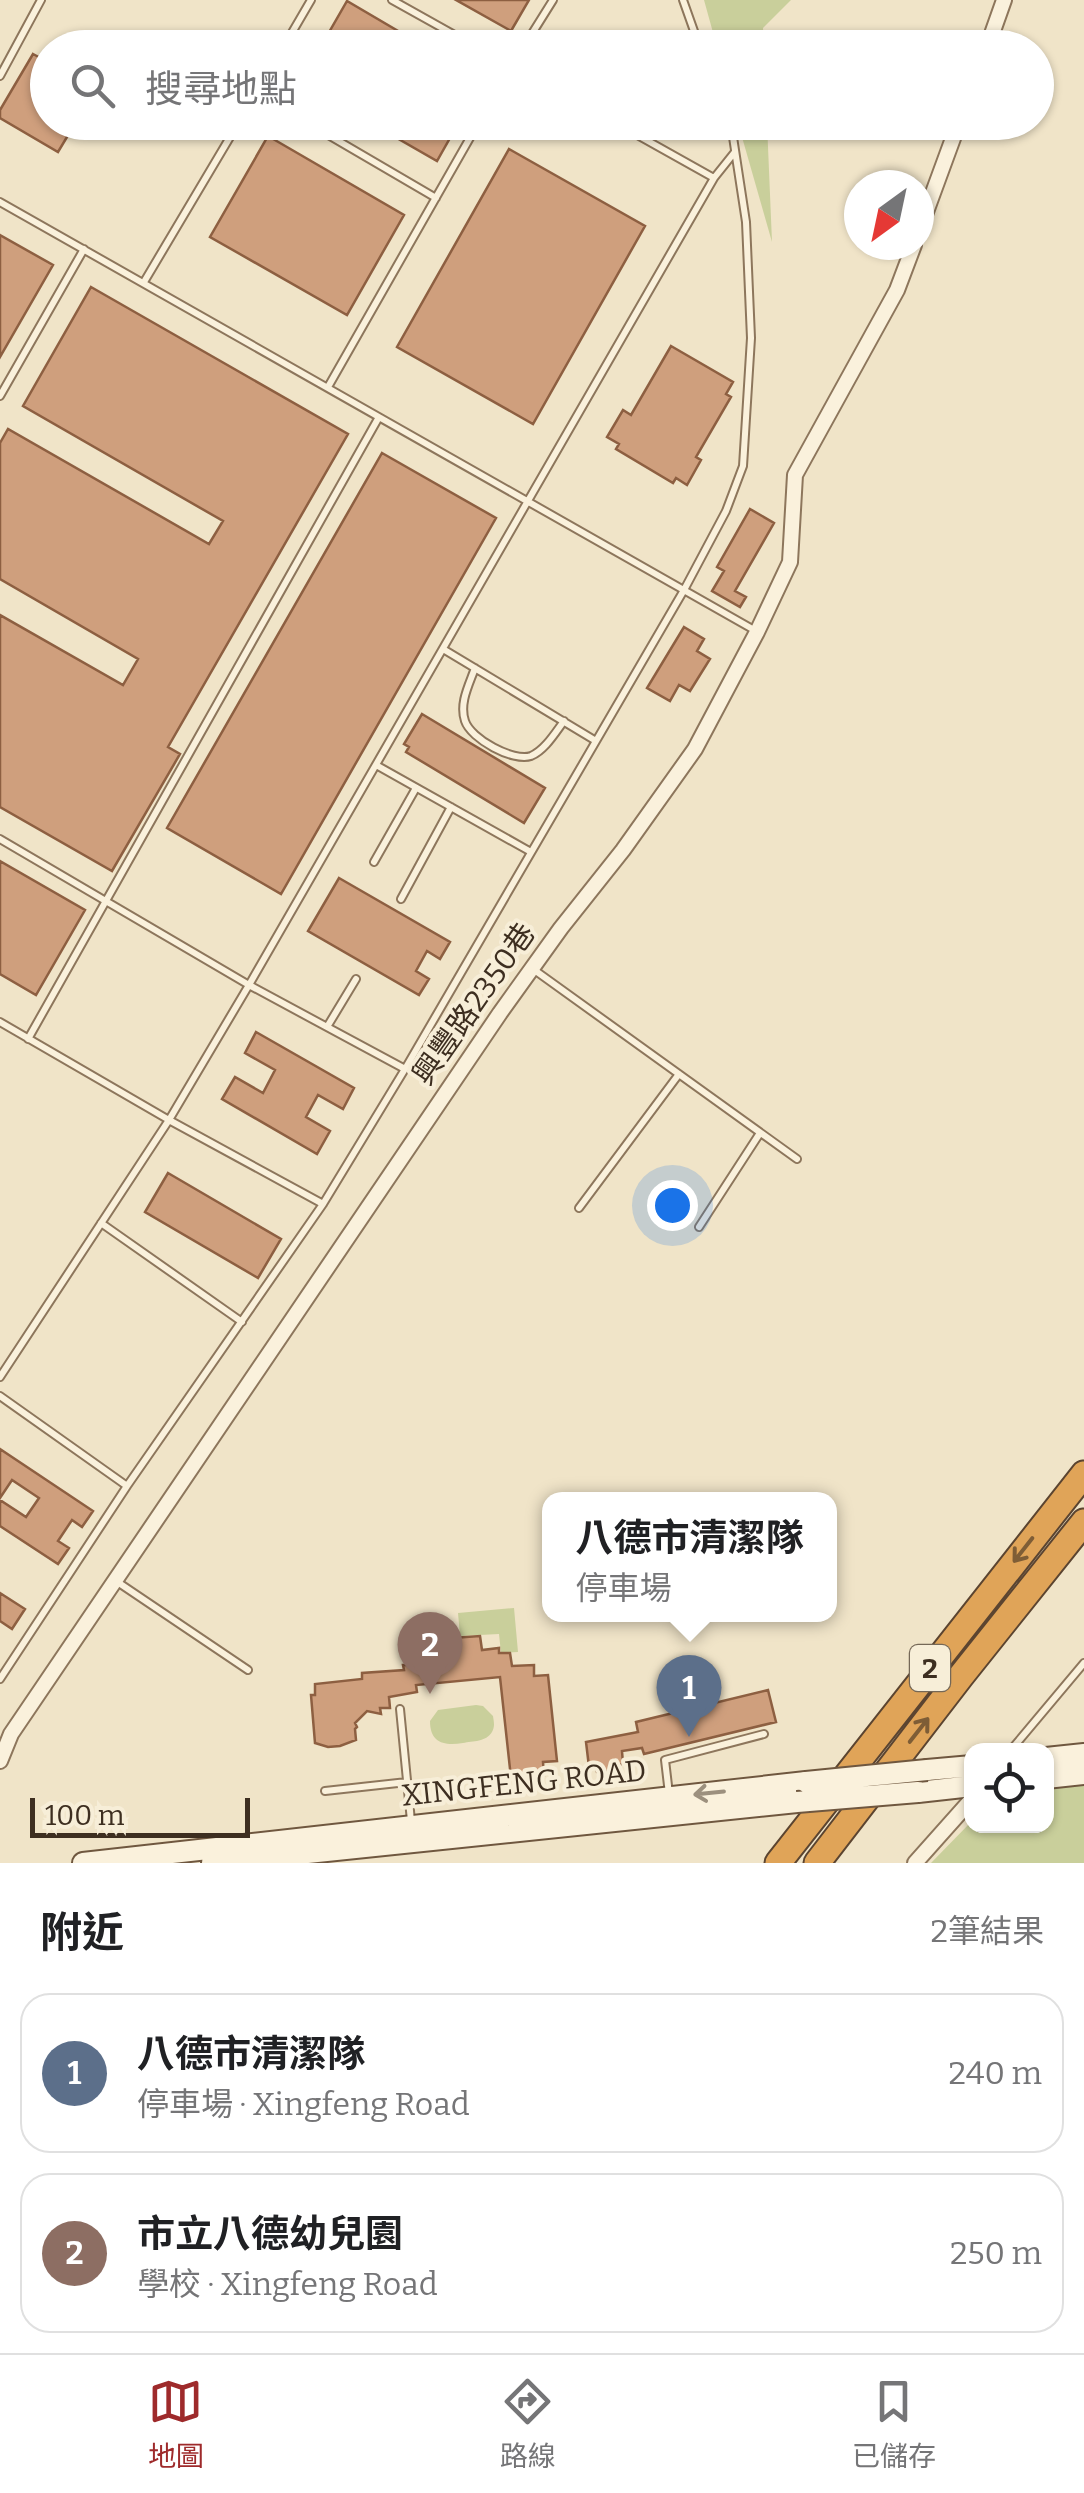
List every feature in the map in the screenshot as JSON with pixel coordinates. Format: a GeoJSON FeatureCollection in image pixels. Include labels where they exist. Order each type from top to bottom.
{"type":"FeatureCollection","features":[{"type":"Feature","properties":{"kind":"highway","name":"2"},"geometry":{"type":"LineString","coordinates":[[778,1863],[1084,1474]]}},
{"type":"Feature","properties":{"kind":"highway","name":"2"},"geometry":{"type":"LineString","coordinates":[[816,1863],[1084,1522]]}},
{"type":"Feature","properties":{"kind":"main road"},"geometry":{"type":"LineString","coordinates":[[1054,1757],[1084,1754]]}},
{"type":"Feature","properties":{"kind":"main road","name":"XINGFENG ROAD"},"geometry":{"type":"LineString","coordinates":[[83,1863],[412,1834],[801,1792],[964,1767]]}},
{"type":"Feature","properties":{"kind":"main road"},"geometry":{"type":"LineString","coordinates":[[1054,1777],[1084,1774]]}},
{"type":"Feature","properties":{"kind":"main road","name":"XINGFENG ROAD"},"geometry":{"type":"LineString","coordinates":[[801,1792],[918,1792],[964,1787]]}},
{"type":"Feature","properties":{"kind":"main road","name":"XINGFENG ROAD"},"geometry":{"type":"LineString","coordinates":[[212,1863],[412,1834]]}},
{"type":"Feature","properties":{"kind":"street"},"geometry":{"type":"LineString","coordinates":[[993,30],[1004,0]]}},
{"type":"Feature","properties":{"kind":"street"},"geometry":{"type":"LineString","coordinates":[[934,190],[952,140]]}},
{"type":"Feature","properties":{"kind":"street","name":"興豐路2350巷"},"geometry":{"type":"LineString","coordinates":[[0,1761],[11,1734],[422,1126],[532,968],[695,749],[790,562],[796,475],[897,290],[908,260]]}},
{"type":"Feature","properties":{"kind":"street"},"geometry":{"type":"LineString","coordinates":[[915,1863],[964,1807]]}},
{"type":"Feature","properties":{"kind":"lane"},"geometry":{"type":"LineString","coordinates":[[0,76],[40,0]]}},
{"type":"Feature","properties":{"kind":"lane"},"geometry":{"type":"LineString","coordinates":[[294,30],[311,0]]}},
{"type":"Feature","properties":{"kind":"lane"},"geometry":{"type":"LineString","coordinates":[[392,0],[446,30]]}},
{"type":"Feature","properties":{"kind":"lane"},"geometry":{"type":"LineString","coordinates":[[534,30],[553,0]]}},
{"type":"Feature","properties":{"kind":"lane"},"geometry":{"type":"LineString","coordinates":[[683,0],[694,30]]}},
{"type":"Feature","properties":{"kind":"lane"},"geometry":{"type":"LineString","coordinates":[[144,282],[228,140]]}},
{"type":"Feature","properties":{"kind":"lane"},"geometry":{"type":"LineString","coordinates":[[337,140],[436,198]]}},
{"type":"Feature","properties":{"kind":"lane"},"geometry":{"type":"LineString","coordinates":[[328,387],[469,140]]}},
{"type":"Feature","properties":{"kind":"lane"},"geometry":{"type":"LineString","coordinates":[[646,140],[714,178]]}},
{"type":"Feature","properties":{"kind":"lane"},"geometry":{"type":"LineString","coordinates":[[0,1679],[127,1486],[323,1204],[684,590],[726,511],[743,466],[750,338],[746,222],[732,140]]}},
{"type":"Feature","properties":{"kind":"lane"},"geometry":{"type":"LineString","coordinates":[[0,1377],[169,1120],[250,985],[714,178],[735,152]]}},
{"type":"Feature","properties":{"kind":"lane"},"geometry":{"type":"LineString","coordinates":[[0,202],[757,632]]}},
{"type":"Feature","properties":{"kind":"lane"},"geometry":{"type":"LineString","coordinates":[[0,396],[84,248]]}},
{"type":"Feature","properties":{"kind":"lane"},"geometry":{"type":"LineString","coordinates":[[28,1038],[379,416]]}},
{"type":"Feature","properties":{"kind":"lane"},"geometry":{"type":"LineString","coordinates":[[443,649],[596,740]]}},
{"type":"Feature","properties":{"kind":"lane"},"geometry":{"type":"LineString","coordinates":[[475,668],[464,699],[464,720],[471,732],[510,756],[531,756],[547,744],[564,721]]}},
{"type":"Feature","properties":{"kind":"lane"},"geometry":{"type":"LineString","coordinates":[[376,765],[531,852]]}},
{"type":"Feature","properties":{"kind":"lane"},"geometry":{"type":"LineString","coordinates":[[374,862],[416,788]]}},
{"type":"Feature","properties":{"kind":"lane"},"geometry":{"type":"LineString","coordinates":[[401,899],[452,807]]}},
{"type":"Feature","properties":{"kind":"lane"},"geometry":{"type":"LineString","coordinates":[[0,839],[250,985],[405,1069]]}},
{"type":"Feature","properties":{"kind":"lane"},"geometry":{"type":"LineString","coordinates":[[532,968],[797,1159]]}},
{"type":"Feature","properties":{"kind":"lane"},"geometry":{"type":"LineString","coordinates":[[327,1027],[356,979]]}},
{"type":"Feature","properties":{"kind":"lane"},"geometry":{"type":"LineString","coordinates":[[0,1022],[323,1204]]}},
{"type":"Feature","properties":{"kind":"lane"},"geometry":{"type":"LineString","coordinates":[[579,1208],[679,1074]]}},
{"type":"Feature","properties":{"kind":"lane"},"geometry":{"type":"LineString","coordinates":[[699,1227],[760,1132]]}},
{"type":"Feature","properties":{"kind":"lane"},"geometry":{"type":"LineString","coordinates":[[101,1223],[242,1322]]}},
{"type":"Feature","properties":{"kind":"lane"},"geometry":{"type":"LineString","coordinates":[[0,1396],[127,1486]]}},
{"type":"Feature","properties":{"kind":"lane"},"geometry":{"type":"LineString","coordinates":[[115,1581],[248,1670]]}},
{"type":"Feature","properties":{"kind":"lane"},"geometry":{"type":"LineString","coordinates":[[1018,1743],[1084,1663]]}},
{"type":"Feature","properties":{"kind":"lane"},"geometry":{"type":"LineString","coordinates":[[400,1709],[412,1834]]}},
{"type":"Feature","properties":{"kind":"lane"},"geometry":{"type":"LineString","coordinates":[[670,1806],[665,1760],[764,1734]]}},
{"type":"Feature","properties":{"kind":"lane"},"geometry":{"type":"LineString","coordinates":[[325,1791],[407,1782]]}},
{"type":"Feature","properties":{"kind":"green space"},"geometry":{"type":"Polygon","coordinates":[[[704,0],[791,0],[763,30],[712,30],[704,0]]]}},
{"type":"Feature","properties":{"kind":"green space"},"geometry":{"type":"Polygon","coordinates":[[[743,140],[768,140],[772,242],[743,140]]]}},
{"type":"Feature","properties":{"kind":"green space"},"geometry":{"type":"Polygon","coordinates":[[[514,1608],[518,1652],[501,1653],[499,1634],[460,1636],[458,1613],[514,1608]]]}},
{"type":"Feature","properties":{"kind":"green space"},"geometry":{"type":"Polygon","coordinates":[[[476,1705],[493,1716],[494,1726],[486,1738],[456,1744],[444,1743],[432,1734],[430,1721],[438,1710],[476,1705]]]}},
{"type":"Feature","properties":{"kind":"green space"},"geometry":{"type":"Polygon","coordinates":[[[1084,1785],[1084,1863],[931,1863],[964,1829],[964,1833],[1054,1833],[1054,1788],[1084,1785]]]}},
{"type":"Feature","properties":{"kind":"building"},"geometry":{"type":"Polygon","coordinates":[[[456,0],[529,0],[509,30],[456,0]]]}},
{"type":"Feature","properties":{"kind":"building"},"geometry":{"type":"Polygon","coordinates":[[[347,1],[396,30],[330,30],[347,1]]]}},
{"type":"Feature","properties":{"kind":"building"},"geometry":{"type":"Polygon","coordinates":[[[30,59],[30,136],[0,118],[0,110],[30,59]]]}},
{"type":"Feature","properties":{"kind":"building"},"geometry":{"type":"Polygon","coordinates":[[[38,140],[65,140],[58,152],[38,140]]]}},
{"type":"Feature","properties":{"kind":"building"},"geometry":{"type":"Polygon","coordinates":[[[266,140],[275,140],[404,215],[347,315],[210,237],[266,140]]]}},
{"type":"Feature","properties":{"kind":"building"},"geometry":{"type":"Polygon","coordinates":[[[400,140],[449,140],[437,161],[400,140]]]}},
{"type":"Feature","properties":{"kind":"building"},"geometry":{"type":"Polygon","coordinates":[[[509,149],[645,226],[533,424],[397,347],[509,149]]]}},
{"type":"Feature","properties":{"kind":"building"},"geometry":{"type":"Polygon","coordinates":[[[0,235],[53,265],[0,357],[0,235]]]}},
{"type":"Feature","properties":{"kind":"building"},"geometry":{"type":"Polygon","coordinates":[[[91,287],[348,434],[168,747],[180,754],[112,871],[0,807],[0,615],[123,685],[138,659],[0,579],[0,443],[8,429],[209,544],[223,521],[23,406],[91,287]]]}},
{"type":"Feature","properties":{"kind":"building"},"geometry":{"type":"Polygon","coordinates":[[[671,346],[733,382],[726,394],[731,397],[696,457],[701,460],[687,485],[676,478],[673,483],[616,449],[619,444],[607,437],[623,410],[631,415],[671,346]]]}},
{"type":"Feature","properties":{"kind":"building"},"geometry":{"type":"Polygon","coordinates":[[[382,453],[496,518],[281,894],[167,828],[382,453]]]}},
{"type":"Feature","properties":{"kind":"building"},"geometry":{"type":"Polygon","coordinates":[[[750,509],[774,523],[735,591],[746,597],[740,607],[712,591],[724,571],[717,567],[750,509]]]}},
{"type":"Feature","properties":{"kind":"building"},"geometry":{"type":"Polygon","coordinates":[[[684,627],[704,639],[697,651],[710,659],[690,691],[679,685],[670,701],[647,688],[684,627]]]}},
{"type":"Feature","properties":{"kind":"building"},"geometry":{"type":"Polygon","coordinates":[[[422,714],[545,788],[524,823],[406,752],[409,747],[404,744],[422,714]]]}},
{"type":"Feature","properties":{"kind":"building"},"geometry":{"type":"Polygon","coordinates":[[[0,861],[85,910],[36,995],[0,974],[0,861]]]}},
{"type":"Feature","properties":{"kind":"building"},"geometry":{"type":"Polygon","coordinates":[[[339,878],[450,942],[440,959],[427,951],[416,971],[429,979],[419,995],[308,931],[339,878]]]}},
{"type":"Feature","properties":{"kind":"building"},"geometry":{"type":"Polygon","coordinates":[[[256,1032],[354,1088],[343,1109],[318,1095],[306,1117],[330,1131],[317,1154],[222,1099],[235,1077],[263,1093],[275,1070],[245,1053],[256,1032]]]}},
{"type":"Feature","properties":{"kind":"building"},"geometry":{"type":"Polygon","coordinates":[[[168,1173],[281,1239],[258,1278],[145,1212],[168,1173]]]}},
{"type":"Feature","properties":{"kind":"building"},"geometry":{"type":"Polygon","coordinates":[[[0,1449],[93,1511],[82,1527],[72,1520],[58,1541],[69,1548],[58,1564],[0,1526],[0,1500],[26,1517],[39,1498],[12,1480],[0,1498],[0,1449]]]}},
{"type":"Feature","properties":{"kind":"building"},"geometry":{"type":"Polygon","coordinates":[[[0,1593],[25,1609],[12,1629],[0,1621],[0,1593]]]}},
{"type":"Feature","properties":{"kind":"building"},"geometry":{"type":"Polygon","coordinates":[[[480,1636],[482,1650],[499,1648],[499,1653],[510,1653],[512,1666],[534,1665],[534,1676],[548,1675],[557,1761],[543,1762],[544,1775],[511,1778],[500,1677],[416,1685],[417,1692],[389,1697],[390,1708],[380,1708],[381,1714],[367,1711],[355,1723],[356,1740],[328,1747],[315,1743],[311,1695],[315,1695],[315,1684],[362,1679],[362,1673],[404,1670],[403,1665],[412,1665],[411,1656],[427,1655],[424,1640],[480,1636]]]}},
{"type":"Feature","properties":{"kind":"building"},"geometry":{"type":"Polygon","coordinates":[[[768,1690],[776,1722],[644,1754],[642,1748],[622,1751],[623,1764],[614,1765],[616,1770],[597,1772],[596,1767],[589,1767],[586,1742],[638,1732],[636,1722],[768,1690]]]}},
{"type":"Feature","properties":{"kind":"place","name":"市立八德幼兒園"},"geometry":{"type":"Point","coordinates":[430,1694]}},
{"type":"Feature","properties":{"kind":"place","name":"八德市清潔隊"},"geometry":{"type":"Point","coordinates":[689,1737]}}]}
